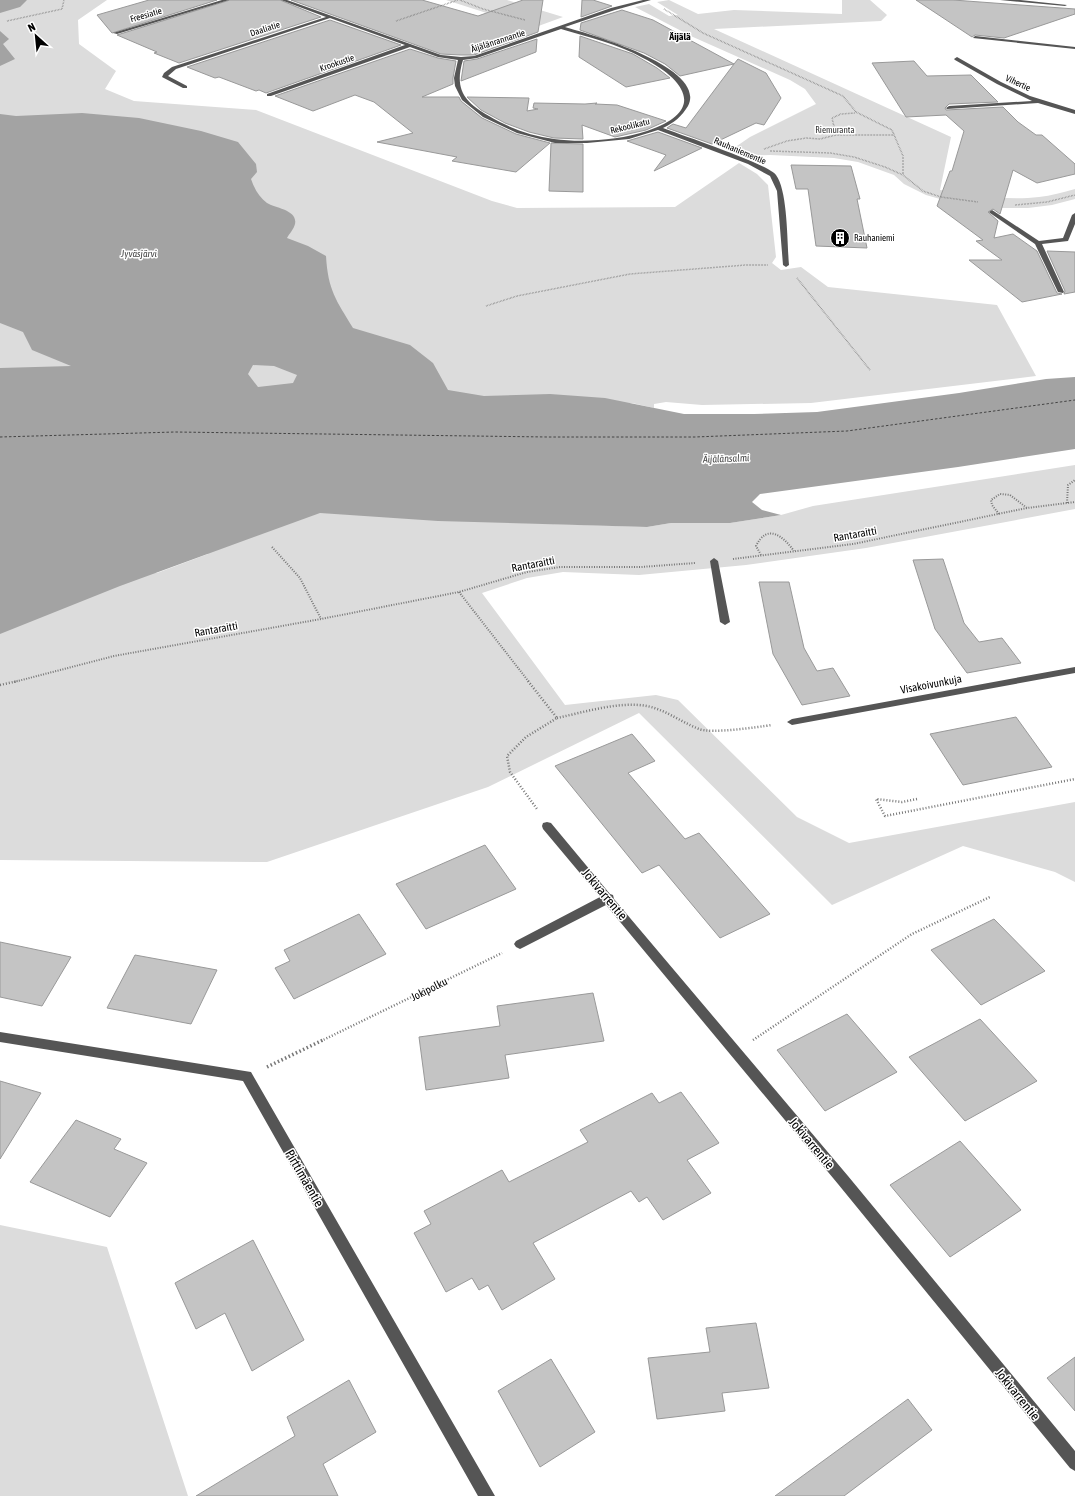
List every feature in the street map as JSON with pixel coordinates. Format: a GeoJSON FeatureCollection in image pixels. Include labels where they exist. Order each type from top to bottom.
{"type":"FeatureCollection","features":[{"type":"Feature","properties":{"kind":"street","name":"Freesiatie"},"geometry":{"type":"LineString","coordinates":[[115,33],[227,0]]}},
{"type":"Feature","properties":{"kind":"street","name":"Äijälänrannantie"},"geometry":{"type":"LineString","coordinates":[[283,0],[440,56],[461,59],[487,54],[613,9],[649,0]]}},
{"type":"Feature","properties":{"kind":"street"},"geometry":{"type":"LineString","coordinates":[[1002,0],[1065,5]]}},
{"type":"Feature","properties":{"kind":"street","name":"Daaliatie"},"geometry":{"type":"LineString","coordinates":[[185,87],[169,80],[165,77],[166,74],[174,68],[330,17]]}},
{"type":"Feature","properties":{"kind":"street","name":"Rekoolikatu"},"geometry":{"type":"LineString","coordinates":[[461,59],[455,81],[468,106],[493,121],[534,138],[556,142],[609,140],[658,128],[672,122],[686,107],[688,98],[685,89],[669,72],[642,56],[560,27]]}},
{"type":"Feature","properties":{"kind":"street"},"geometry":{"type":"LineString","coordinates":[[975,37],[1075,48]]}},
{"type":"Feature","properties":{"kind":"street","name":"Krookustie"},"geometry":{"type":"LineString","coordinates":[[269,95],[411,45]]}},
{"type":"Feature","properties":{"kind":"street","name":"Vihertie"},"geometry":{"type":"LineString","coordinates":[[957,59],[1016,92],[1058,109],[1075,112]]}},
{"type":"Feature","properties":{"kind":"street"},"geometry":{"type":"LineString","coordinates":[[949,108],[1041,102]]}},
{"type":"Feature","properties":{"kind":"street","name":"Rauhaniementie"},"geometry":{"type":"LineString","coordinates":[[658,128],[750,163],[772,175],[780,191],[786,266]]}},
{"type":"Feature","properties":{"kind":"street"},"geometry":{"type":"LineString","coordinates":[[992,212],[1038,243],[1061,292]]}},
{"type":"Feature","properties":{"kind":"street"},"geometry":{"type":"LineString","coordinates":[[1038,243],[1066,240],[1075,215]]}},
{"type":"Feature","properties":{"kind":"street"},"geometry":{"type":"LineString","coordinates":[[714,561],[725,622]]}},
{"type":"Feature","properties":{"kind":"street","name":"Visakoivunkuja"},"geometry":{"type":"LineString","coordinates":[[792,722],[1075,670]]}},
{"type":"Feature","properties":{"kind":"street","name":"Jokivarrentie"},"geometry":{"type":"LineString","coordinates":[[547,826],[736,1051],[1075,1463]]}},
{"type":"Feature","properties":{"kind":"street"},"geometry":{"type":"LineString","coordinates":[[520,944],[609,898]]}},
{"type":"Feature","properties":{"kind":"street"},"geometry":{"type":"LineString","coordinates":[[0,1037],[247,1076]]}},
{"type":"Feature","properties":{"kind":"street","name":"Pirttimäentie"},"geometry":{"type":"LineString","coordinates":[[247,1076],[487,1496]]}},
{"type":"Feature","properties":{"kind":"path"},"geometry":{"type":"LineString","coordinates":[[7,22],[62,9],[64,0]]}},
{"type":"Feature","properties":{"kind":"path"},"geometry":{"type":"LineString","coordinates":[[395,22],[459,0],[495,13],[530,21]]}},
{"type":"Feature","properties":{"kind":"path"},"geometry":{"type":"LineString","coordinates":[[674,16],[703,33],[843,96],[856,112],[892,130],[903,156],[903,175]]}},
{"type":"Feature","properties":{"kind":"path"},"geometry":{"type":"LineString","coordinates":[[836,135],[832,118],[841,114],[856,112]]}},
{"type":"Feature","properties":{"kind":"path"},"geometry":{"type":"LineString","coordinates":[[723,153],[758,151],[787,141],[806,138],[820,139],[836,135],[894,135]]}},
{"type":"Feature","properties":{"kind":"path"},"geometry":{"type":"LineString","coordinates":[[764,151],[830,153],[854,157],[880,165],[903,175],[923,191],[941,196],[979,202]]}},
{"type":"Feature","properties":{"kind":"path"},"geometry":{"type":"LineString","coordinates":[[1010,205],[1047,202],[1075,195]]}},
{"type":"Feature","properties":{"kind":"path"},"geometry":{"type":"LineString","coordinates":[[486,306],[517,296],[630,274],[746,265],[786,266],[870,370]]}},
{"type":"Feature","properties":{"kind":"path"},"geometry":{"type":"LineString","coordinates":[[1068,503],[1068,485],[1075,480]]}},
{"type":"Feature","properties":{"kind":"path"},"geometry":{"type":"LineString","coordinates":[[999,514],[992,505],[991,500],[994,496],[999,494],[1005,493],[1012,495],[1027,508]]}},
{"type":"Feature","properties":{"kind":"path","name":"Rantaraitti"},"geometry":{"type":"LineString","coordinates":[[0,685],[114,656],[321,619],[459,592],[527,572],[560,567],[641,567],[761,556],[853,544],[1027,508],[1075,502]]}},
{"type":"Feature","properties":{"kind":"path"},"geometry":{"type":"LineString","coordinates":[[761,556],[756,546],[758,539],[762,535],[768,534],[778,535],[784,539],[794,551]]}},
{"type":"Feature","properties":{"kind":"path"},"geometry":{"type":"LineString","coordinates":[[272,548],[300,578],[321,619]]}},
{"type":"Feature","properties":{"kind":"path"},"geometry":{"type":"LineString","coordinates":[[459,592],[557,718]]}},
{"type":"Feature","properties":{"kind":"path"},"geometry":{"type":"LineString","coordinates":[[547,826],[520,784],[510,772],[507,756],[526,737],[557,718],[626,704],[647,706],[666,712],[701,730],[738,729],[792,722]]}},
{"type":"Feature","properties":{"kind":"path"},"geometry":{"type":"LineString","coordinates":[[917,799],[902,802],[876,799],[885,816],[1075,779]]}},
{"type":"Feature","properties":{"kind":"path"},"geometry":{"type":"LineString","coordinates":[[736,1051],[912,934],[990,897]]}},
{"type":"Feature","properties":{"kind":"path","name":"Jokipolku"},"geometry":{"type":"LineString","coordinates":[[247,1076],[520,944]]}},
{"type":"Feature","properties":{"kind":"green space"},"geometry":{"type":"Polygon","coordinates":[[[0,0],[107,0],[78,20],[79,44],[116,71],[105,89],[134,101],[256,110],[492,201],[517,208],[675,207],[739,163],[757,174],[768,185],[776,257],[772,263],[781,270],[801,267],[828,287],[997,305],[1036,376],[811,403],[702,405],[666,402],[654,404],[654,408],[632,403],[0,395],[0,0]]]}},
{"type":"Feature","properties":{"kind":"green space"},"geometry":{"type":"Polygon","coordinates":[[[446,0],[507,0],[563,17],[533,28],[446,0]]]}},
{"type":"Feature","properties":{"kind":"green space","name":"Riemuranta"},"geometry":{"type":"Polygon","coordinates":[[[669,0],[698,14],[734,10],[842,14],[842,0],[870,0],[887,15],[881,21],[714,29],[951,137],[940,190],[989,197],[1027,198],[1057,194],[1075,189],[1075,199],[1052,205],[1028,208],[1000,208],[940,199],[926,195],[904,184],[894,175],[858,162],[834,158],[770,155],[743,156],[734,148],[750,137],[816,104],[805,89],[790,80],[693,37],[635,7],[649,4],[669,16],[678,15],[657,2],[669,0]]]}},
{"type":"Feature","properties":{"kind":"green space"},"geometry":{"type":"Polygon","coordinates":[[[1075,465],[1075,509],[866,548],[746,565],[639,575],[563,572],[527,578],[482,593],[565,705],[656,695],[678,700],[797,817],[849,843],[1075,802],[1075,882],[1055,872],[963,846],[832,905],[639,713],[488,787],[267,862],[0,860],[0,514],[157,573],[208,554],[108,496],[569,524],[520,523],[647,527],[671,523],[730,523],[781,515],[813,506],[1075,465]]]}},
{"type":"Feature","properties":{"kind":"green space"},"geometry":{"type":"Polygon","coordinates":[[[0,1225],[107,1247],[188,1496],[0,1496],[0,1225]]]}},
{"type":"Feature","properties":{"kind":"water"},"geometry":{"type":"Polygon","coordinates":[[[0,0],[27,0],[20,7],[0,13],[0,0]]]}},
{"type":"Feature","properties":{"kind":"water"},"geometry":{"type":"Polygon","coordinates":[[[0,31],[9,39],[3,44],[15,59],[0,66],[0,31]]]}},
{"type":"Feature","properties":{"kind":"water","name":"Jyväsjärvi"},"geometry":{"type":"Polygon","coordinates":[[[82,113],[139,118],[201,131],[238,142],[256,164],[257,172],[251,179],[259,195],[267,203],[290,213],[295,219],[293,230],[287,238],[308,246],[326,256],[329,278],[334,294],[353,328],[410,345],[433,363],[448,390],[484,396],[550,394],[605,398],[684,414],[754,414],[817,412],[959,393],[1046,379],[1075,377],[1075,449],[958,467],[760,494],[752,502],[762,510],[781,515],[730,523],[671,523],[647,527],[438,521],[320,513],[120,586],[0,634],[0,368],[71,366],[32,350],[23,332],[0,323],[0,114],[16,116],[82,113]],[[253,365],[248,374],[258,387],[293,383],[297,375],[274,366],[253,365]]]}},
{"type":"Feature","properties":{"kind":"building"},"geometry":{"type":"Polygon","coordinates":[[[149,0],[217,0],[112,33],[97,15],[149,0]]]}},
{"type":"Feature","properties":{"kind":"building"},"geometry":{"type":"Polygon","coordinates":[[[230,0],[280,0],[321,17],[179,63],[117,35],[230,0]]]}},
{"type":"Feature","properties":{"kind":"building"},"geometry":{"type":"Polygon","coordinates":[[[291,0],[422,0],[478,16],[523,0],[543,0],[538,32],[474,55],[461,55],[441,54],[291,0]]]}},
{"type":"Feature","properties":{"kind":"building"},"geometry":{"type":"Polygon","coordinates":[[[582,0],[593,0],[612,6],[581,17],[582,0]]]}},
{"type":"Feature","properties":{"kind":"building"},"geometry":{"type":"Polygon","coordinates":[[[916,0],[953,0],[1075,9],[1075,14],[1004,38],[975,35],[972,37],[916,0]]]}},
{"type":"Feature","properties":{"kind":"building"},"geometry":{"type":"Polygon","coordinates":[[[622,10],[653,20],[734,64],[680,76],[665,64],[644,53],[580,30],[581,23],[622,10]]]}},
{"type":"Feature","properties":{"kind":"building"},"geometry":{"type":"Polygon","coordinates":[[[330,20],[401,45],[266,93],[259,90],[256,91],[219,77],[215,78],[187,67],[330,20]]]}},
{"type":"Feature","properties":{"kind":"building"},"geometry":{"type":"Polygon","coordinates":[[[580,36],[633,54],[657,68],[670,78],[626,87],[579,57],[580,36]]]}},
{"type":"Feature","properties":{"kind":"building"},"geometry":{"type":"Polygon","coordinates":[[[537,39],[536,52],[461,81],[464,61],[477,59],[537,39]]]}},
{"type":"Feature","properties":{"kind":"building"},"geometry":{"type":"Polygon","coordinates":[[[410,49],[438,58],[456,61],[453,84],[422,97],[459,97],[461,101],[482,118],[516,134],[550,143],[516,172],[452,161],[457,157],[377,142],[413,133],[374,102],[355,95],[313,111],[275,96],[410,49]]]}},
{"type":"Feature","properties":{"kind":"building"},"geometry":{"type":"Polygon","coordinates":[[[738,59],[766,73],[781,98],[764,125],[756,123],[712,144],[667,128],[673,124],[686,128],[738,59]]]}},
{"type":"Feature","properties":{"kind":"building"},"geometry":{"type":"Polygon","coordinates":[[[914,61],[927,76],[971,75],[998,102],[949,104],[945,108],[946,110],[1003,107],[1018,122],[1036,135],[1042,135],[1075,164],[1075,174],[1037,183],[1013,170],[1000,214],[993,209],[988,212],[998,221],[994,238],[1013,234],[1037,251],[1057,293],[1062,294],[1022,302],[969,260],[1002,260],[976,241],[983,240],[937,206],[950,171],[952,171],[964,131],[946,115],[906,117],[872,63],[914,61]]]}},
{"type":"Feature","properties":{"kind":"building"},"geometry":{"type":"Polygon","coordinates":[[[467,97],[529,98],[527,111],[538,109],[533,108],[534,103],[597,103],[595,104],[617,105],[666,121],[646,130],[615,137],[582,125],[583,139],[554,138],[529,132],[505,123],[481,110],[467,97]]]}},
{"type":"Feature","properties":{"kind":"building"},"geometry":{"type":"Polygon","coordinates":[[[658,132],[702,148],[654,171],[666,155],[627,141],[658,132]]]}},
{"type":"Feature","properties":{"kind":"building"},"geometry":{"type":"Polygon","coordinates":[[[551,143],[583,144],[583,192],[549,191],[551,143]]]}},
{"type":"Feature","properties":{"kind":"building"},"geometry":{"type":"Polygon","coordinates":[[[791,165],[851,166],[860,199],[857,199],[867,248],[816,246],[808,189],[796,189],[791,165]]]}},
{"type":"Feature","properties":{"kind":"building"},"geometry":{"type":"Polygon","coordinates":[[[1047,251],[1075,252],[1075,292],[1064,294],[1065,291],[1047,251]]]}},
{"type":"Feature","properties":{"kind":"building"},"geometry":{"type":"Polygon","coordinates":[[[943,559],[964,623],[979,642],[1002,638],[1021,663],[967,673],[935,629],[913,560],[943,559]]]}},
{"type":"Feature","properties":{"kind":"building"},"geometry":{"type":"Polygon","coordinates":[[[759,582],[789,582],[804,648],[817,671],[833,668],[850,696],[802,705],[773,654],[759,582]]]}},
{"type":"Feature","properties":{"kind":"building"},"geometry":{"type":"Polygon","coordinates":[[[1016,717],[1052,767],[963,785],[930,734],[1016,717]]]}},
{"type":"Feature","properties":{"kind":"building"},"geometry":{"type":"Polygon","coordinates":[[[632,734],[655,761],[628,773],[685,839],[699,833],[770,914],[720,938],[659,865],[642,873],[555,766],[632,734]]]}},
{"type":"Feature","properties":{"kind":"building"},"geometry":{"type":"Polygon","coordinates":[[[485,845],[516,889],[426,929],[396,884],[485,845]]]}},
{"type":"Feature","properties":{"kind":"building"},"geometry":{"type":"Polygon","coordinates":[[[359,914],[386,954],[294,999],[275,968],[290,961],[284,950],[359,914]]]}},
{"type":"Feature","properties":{"kind":"building"},"geometry":{"type":"Polygon","coordinates":[[[994,919],[1045,971],[981,1005],[931,950],[994,919]]]}},
{"type":"Feature","properties":{"kind":"building"},"geometry":{"type":"Polygon","coordinates":[[[0,942],[71,957],[42,1006],[0,997],[0,942]]]}},
{"type":"Feature","properties":{"kind":"building"},"geometry":{"type":"Polygon","coordinates":[[[135,955],[217,970],[191,1024],[107,1008],[135,955]]]}},
{"type":"Feature","properties":{"kind":"building"},"geometry":{"type":"Polygon","coordinates":[[[593,993],[604,1041],[505,1055],[509,1078],[426,1090],[419,1037],[500,1026],[497,1006],[593,993]]]}},
{"type":"Feature","properties":{"kind":"building"},"geometry":{"type":"Polygon","coordinates":[[[847,1014],[897,1072],[825,1111],[777,1050],[847,1014]]]}},
{"type":"Feature","properties":{"kind":"building"},"geometry":{"type":"Polygon","coordinates":[[[980,1019],[1037,1081],[965,1121],[909,1057],[980,1019]]]}},
{"type":"Feature","properties":{"kind":"building"},"geometry":{"type":"Polygon","coordinates":[[[0,1081],[41,1093],[0,1159],[0,1081]]]}},
{"type":"Feature","properties":{"kind":"building"},"geometry":{"type":"Polygon","coordinates":[[[681,1092],[719,1143],[687,1160],[711,1193],[663,1220],[647,1197],[639,1202],[631,1191],[533,1243],[555,1279],[502,1310],[488,1285],[479,1290],[472,1278],[446,1292],[414,1233],[431,1224],[424,1211],[502,1170],[509,1182],[588,1142],[580,1130],[652,1093],[659,1103],[681,1092]]]}},
{"type":"Feature","properties":{"kind":"building"},"geometry":{"type":"Polygon","coordinates":[[[76,1120],[121,1139],[114,1149],[147,1163],[110,1217],[30,1182],[76,1120]]]}},
{"type":"Feature","properties":{"kind":"building"},"geometry":{"type":"Polygon","coordinates":[[[960,1141],[1021,1210],[950,1257],[890,1185],[960,1141]]]}},
{"type":"Feature","properties":{"kind":"building"},"geometry":{"type":"Polygon","coordinates":[[[253,1240],[304,1340],[252,1371],[225,1313],[196,1329],[175,1283],[253,1240]]]}},
{"type":"Feature","properties":{"kind":"building"},"geometry":{"type":"Polygon","coordinates":[[[756,1323],[769,1388],[722,1393],[725,1411],[657,1419],[648,1358],[710,1352],[706,1328],[756,1323]]]}},
{"type":"Feature","properties":{"kind":"building"},"geometry":{"type":"Polygon","coordinates":[[[1075,1357],[1075,1411],[1047,1378],[1075,1357]]]}},
{"type":"Feature","properties":{"kind":"building"},"geometry":{"type":"Polygon","coordinates":[[[551,1359],[595,1432],[540,1467],[498,1391],[551,1359]]]}},
{"type":"Feature","properties":{"kind":"building"},"geometry":{"type":"Polygon","coordinates":[[[349,1380],[376,1432],[323,1464],[338,1496],[196,1496],[295,1436],[287,1417],[349,1380]]]}},
{"type":"Feature","properties":{"kind":"building"},"geometry":{"type":"Polygon","coordinates":[[[908,1399],[932,1430],[844,1496],[775,1496],[908,1399]]]}},
{"type":"Feature","properties":{"kind":"ferry route"},"geometry":{"type":"LineString","coordinates":[[0,437],[175,432],[547,437],[695,437],[847,431],[1075,400]]}},
{"type":"Feature","properties":{"kind":"place","name":"Rauhaniemi"},"geometry":{"type":"Point","coordinates":[840,238]}},
{"type":"Feature","properties":{"kind":"district","name":"Äijälä"},"geometry":{"type":"Point","coordinates":[680,36]}},
{"type":"Feature","properties":{"kind":"water label","name":"Äijälänsalmi"},"geometry":{"type":"Point","coordinates":[726,458]}}]}
